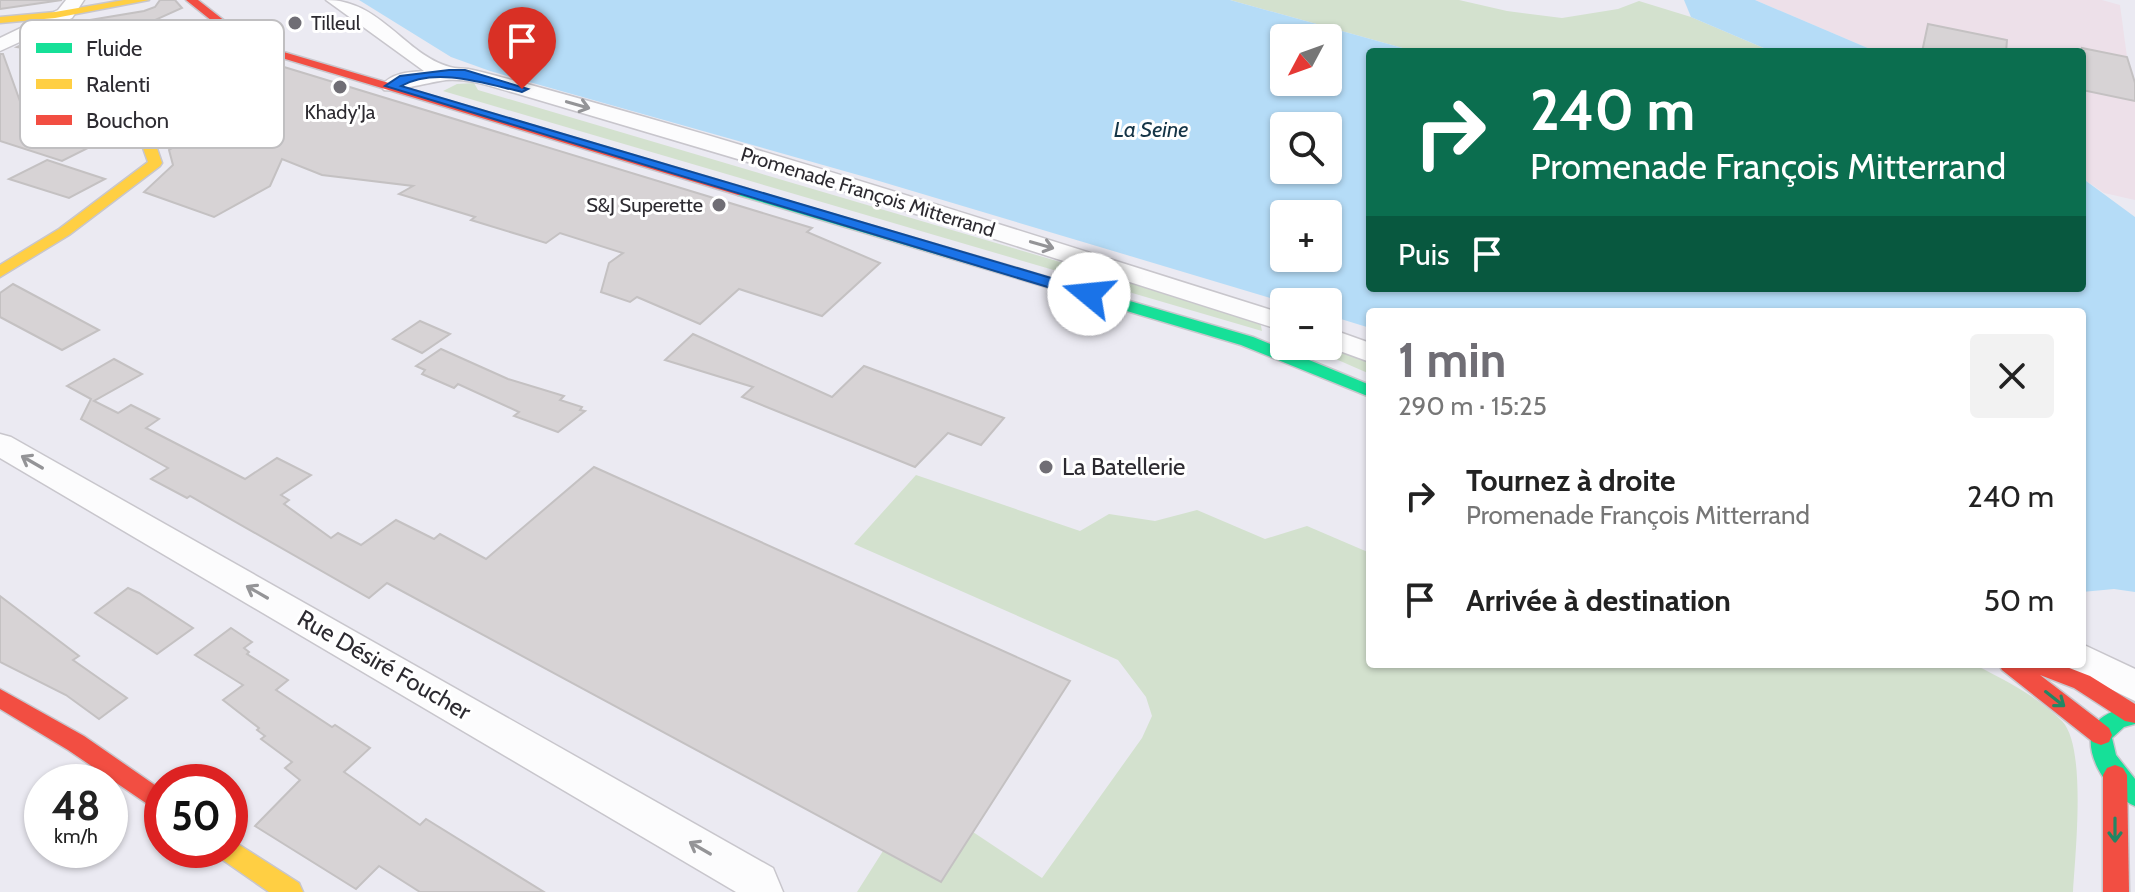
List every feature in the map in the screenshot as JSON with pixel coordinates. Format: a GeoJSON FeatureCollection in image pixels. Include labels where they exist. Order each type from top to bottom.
{"type":"FeatureCollection","features":[{"type":"Feature","properties":{"kind":"main road"},"geometry":{"type":"LineString","coordinates":[[0,20],[70,7],[144,0]]}},
{"type":"Feature","properties":{"kind":"main road"},"geometry":{"type":"LineString","coordinates":[[191,0],[219,20]]}},
{"type":"Feature","properties":{"kind":"main road"},"geometry":{"type":"LineString","coordinates":[[284,54],[1247,341],[1366,389]]}},
{"type":"Feature","properties":{"kind":"main road"},"geometry":{"type":"LineString","coordinates":[[0,272],[64,232],[155,163],[150,148]]}},
{"type":"Feature","properties":{"kind":"main road"},"geometry":{"type":"LineString","coordinates":[[2015,668],[2101,735]]}},
{"type":"Feature","properties":{"kind":"main road"},"geometry":{"type":"LineString","coordinates":[[2045,668],[2134,705]]}},
{"type":"Feature","properties":{"kind":"main road"},"geometry":{"type":"LineString","coordinates":[[0,698],[76,743],[144,790]]}},
{"type":"Feature","properties":{"kind":"main road"},"geometry":{"type":"LineString","coordinates":[[2134,705],[2105,725],[2101,735],[2102,756],[2135,795]]}},
{"type":"Feature","properties":{"kind":"main road"},"geometry":{"type":"LineString","coordinates":[[2115,775],[2116,888]]}},
{"type":"Feature","properties":{"kind":"main road"},"geometry":{"type":"LineString","coordinates":[[248,863],[290,892]]}},
{"type":"Feature","properties":{"kind":"main road"},"geometry":{"type":"LineString","coordinates":[[2116,888],[2135,871]]}},
{"type":"Feature","properties":{"kind":"street","name":"Promenade François Mitterrand"},"geometry":{"type":"LineString","coordinates":[[336,6],[384,31],[428,65],[449,74]]}},
{"type":"Feature","properties":{"kind":"street"},"geometry":{"type":"LineString","coordinates":[[46,20],[70,7]]}},
{"type":"Feature","properties":{"kind":"street"},"geometry":{"type":"LineString","coordinates":[[0,45],[20,34]]}},
{"type":"Feature","properties":{"kind":"street","name":"Promenade François Mitterrand"},"geometry":{"type":"LineString","coordinates":[[391,86],[404,79],[465,74],[522,89],[700,140],[1270,319]]}},
{"type":"Feature","properties":{"kind":"street"},"geometry":{"type":"LineString","coordinates":[[1342,342],[1366,351]]}},
{"type":"Feature","properties":{"kind":"street","name":"Rue Désiré Foucher"},"geometry":{"type":"LineString","coordinates":[[0,444],[721,860],[758,882],[762,892]]}},
{"type":"Feature","properties":{"kind":"street"},"geometry":{"type":"LineString","coordinates":[[2086,663],[2134,705]]}},
{"type":"Feature","properties":{"kind":"shaded area"},"geometry":{"type":"Polygon","coordinates":[[[1755,0],[2102,0],[2120,5],[2127,57],[2135,83],[2135,200],[2104,193],[2086,181],[2086,48],[1868,48],[1755,0]]]}},
{"type":"Feature","properties":{"kind":"green space"},"geometry":{"type":"Polygon","coordinates":[[[1230,0],[1459,0],[1507,11],[1562,18],[1618,9],[1639,1],[1691,17],[1764,48],[1403,48],[1342,31],[1342,24],[1316,24],[1230,0]]]}},
{"type":"Feature","properties":{"kind":"green space"},"geometry":{"type":"Polygon","coordinates":[[[474,83],[478,90],[1260,321],[1262,331],[443,91],[457,84],[474,83]]]}},
{"type":"Feature","properties":{"kind":"green space"},"geometry":{"type":"Polygon","coordinates":[[[1342,352],[1366,361],[1366,372],[1338,360],[1342,360],[1342,352]]]}},
{"type":"Feature","properties":{"kind":"green space"},"geometry":{"type":"Polygon","coordinates":[[[916,475],[1080,531],[1109,514],[1155,521],[1197,510],[1265,539],[1307,526],[1366,551],[1366,668],[1981,668],[2043,704],[2062,721],[2070,734],[2075,753],[2078,802],[2073,892],[857,892],[883,851],[941,882],[973,832],[1042,878],[1142,738],[1152,716],[1146,697],[1118,660],[854,544],[916,475]]]}},
{"type":"Feature","properties":{"kind":"water","name":"La Seine"},"geometry":{"type":"Polygon","coordinates":[[[359,0],[1230,0],[1316,24],[1270,24],[1270,96],[1342,96],[1342,31],[1403,48],[1366,48],[1366,292],[2086,292],[2086,181],[2135,217],[2135,592],[2114,589],[2086,592],[2086,308],[1366,308],[1366,327],[1342,319],[1342,288],[1270,288],[1270,298],[869,178],[490,71],[451,57],[359,0]]]}},
{"type":"Feature","properties":{"kind":"water"},"geometry":{"type":"Polygon","coordinates":[[[1684,0],[1755,0],[1868,48],[1764,48],[1691,17],[1684,0]]]}},
{"type":"Feature","properties":{"kind":"building"},"geometry":{"type":"Polygon","coordinates":[[[0,0],[62,0],[0,9],[0,0]]]}},
{"type":"Feature","properties":{"kind":"building"},"geometry":{"type":"Polygon","coordinates":[[[160,0],[175,0],[182,8],[155,20],[90,20],[144,11],[155,7],[160,0]]]}},
{"type":"Feature","properties":{"kind":"building"},"geometry":{"type":"Polygon","coordinates":[[[1928,24],[2007,40],[2006,48],[1923,48],[1928,24]]]}},
{"type":"Feature","properties":{"kind":"building"},"geometry":{"type":"Polygon","coordinates":[[[2086,49],[2127,57],[2135,83],[2135,101],[2086,91],[2086,49]]]}},
{"type":"Feature","properties":{"kind":"building"},"geometry":{"type":"Polygon","coordinates":[[[0,54],[3,54],[20,101],[20,147],[0,141],[0,54]]]}},
{"type":"Feature","properties":{"kind":"building"},"geometry":{"type":"Polygon","coordinates":[[[284,67],[812,228],[807,232],[880,263],[822,316],[739,289],[700,324],[637,297],[630,302],[601,292],[609,263],[623,253],[560,233],[546,243],[399,194],[413,186],[322,175],[282,159],[270,186],[214,217],[144,192],[173,165],[169,150],[284,148],[284,67]]]}},
{"type":"Feature","properties":{"kind":"building"},"geometry":{"type":"Polygon","coordinates":[[[22,148],[88,148],[62,161],[22,148]]]}},
{"type":"Feature","properties":{"kind":"building"},"geometry":{"type":"Polygon","coordinates":[[[47,160],[105,179],[69,198],[9,179],[47,160]]]}},
{"type":"Feature","properties":{"kind":"building"},"geometry":{"type":"Polygon","coordinates":[[[13,284],[99,330],[62,350],[0,317],[0,293],[13,284]]]}},
{"type":"Feature","properties":{"kind":"building"},"geometry":{"type":"Polygon","coordinates":[[[420,321],[450,334],[422,353],[393,339],[420,321]]]}},
{"type":"Feature","properties":{"kind":"building"},"geometry":{"type":"Polygon","coordinates":[[[693,334],[832,397],[864,366],[1004,418],[981,445],[948,433],[915,467],[742,397],[753,387],[665,360],[693,334]]]}},
{"type":"Feature","properties":{"kind":"building"},"geometry":{"type":"Polygon","coordinates":[[[441,349],[508,379],[564,396],[560,400],[582,407],[580,410],[585,411],[558,432],[514,416],[519,412],[458,384],[454,388],[422,374],[425,370],[416,366],[441,349]]]}},
{"type":"Feature","properties":{"kind":"building"},"geometry":{"type":"Polygon","coordinates":[[[114,359],[142,374],[94,401],[118,413],[131,405],[159,419],[146,428],[245,479],[277,458],[311,475],[281,495],[289,500],[284,504],[331,538],[338,533],[361,545],[396,520],[434,539],[440,534],[486,559],[594,467],[1070,681],[941,882],[387,583],[369,598],[190,496],[187,498],[151,479],[168,468],[81,419],[91,399],[67,386],[114,359]]]}},
{"type":"Feature","properties":{"kind":"building"},"geometry":{"type":"Polygon","coordinates":[[[128,588],[193,628],[157,654],[95,613],[128,588]]]}},
{"type":"Feature","properties":{"kind":"building"},"geometry":{"type":"Polygon","coordinates":[[[0,596],[79,656],[73,660],[127,698],[99,719],[66,695],[0,662],[0,596]]]}},
{"type":"Feature","properties":{"kind":"building"},"geometry":{"type":"Polygon","coordinates":[[[231,628],[252,642],[244,648],[249,652],[247,654],[288,680],[276,690],[370,748],[344,772],[420,825],[426,819],[544,892],[420,892],[379,866],[356,889],[255,826],[300,780],[285,768],[292,762],[261,739],[265,736],[257,730],[259,728],[223,700],[243,685],[195,655],[231,628]]]}},
{"type":"Feature","properties":{"kind":"traffic: fast"},"geometry":{"type":"LineString","coordinates":[[743,192],[1247,341],[1366,389]]}},
{"type":"Feature","properties":{"kind":"traffic: fast"},"geometry":{"type":"LineString","coordinates":[[2135,714],[2117,720],[2106,728],[2101,738],[2106,760],[2135,795]]}},
{"type":"Feature","properties":{"kind":"traffic: slow"},"geometry":{"type":"LineString","coordinates":[[0,20],[55,15],[144,0]]}},
{"type":"Feature","properties":{"kind":"traffic: slow"},"geometry":{"type":"LineString","coordinates":[[0,272],[64,232],[155,163],[150,148]]}},
{"type":"Feature","properties":{"kind":"traffic: slow"},"geometry":{"type":"LineString","coordinates":[[248,863],[290,892]]}},
{"type":"Feature","properties":{"kind":"traffic: jam"},"geometry":{"type":"LineString","coordinates":[[191,0],[217,20]]}},
{"type":"Feature","properties":{"kind":"traffic: jam"},"geometry":{"type":"LineString","coordinates":[[284,55],[743,192]]}},
{"type":"Feature","properties":{"kind":"traffic: jam"},"geometry":{"type":"LineString","coordinates":[[2015,668],[2101,735]]}},
{"type":"Feature","properties":{"kind":"traffic: jam"},"geometry":{"type":"LineString","coordinates":[[2045,668],[2082,682],[2133,714]]}},
{"type":"Feature","properties":{"kind":"traffic: jam"},"geometry":{"type":"LineString","coordinates":[[0,698],[76,743],[144,790]]}},
{"type":"Feature","properties":{"kind":"traffic: jam"},"geometry":{"type":"LineString","coordinates":[[2115,775],[2116,892]]}},
{"type":"Feature","properties":{"kind":"place","name":"Tilleul"},"geometry":{"type":"Point","coordinates":[295,23]}},
{"type":"Feature","properties":{"kind":"place","name":"Khady'Ja"},"geometry":{"type":"Point","coordinates":[340,87]}},
{"type":"Feature","properties":{"kind":"place","name":"S&J Superette"},"geometry":{"type":"Point","coordinates":[719,205]}},
{"type":"Feature","properties":{"kind":"place","name":"La Batellerie"},"geometry":{"type":"Point","coordinates":[1046,467]}},
{"type":"Feature","properties":{"kind":"route"},"geometry":{"type":"LineString","coordinates":[[522,89],[465,74],[429,74],[404,79],[391,86],[1089,294]]}}]}
